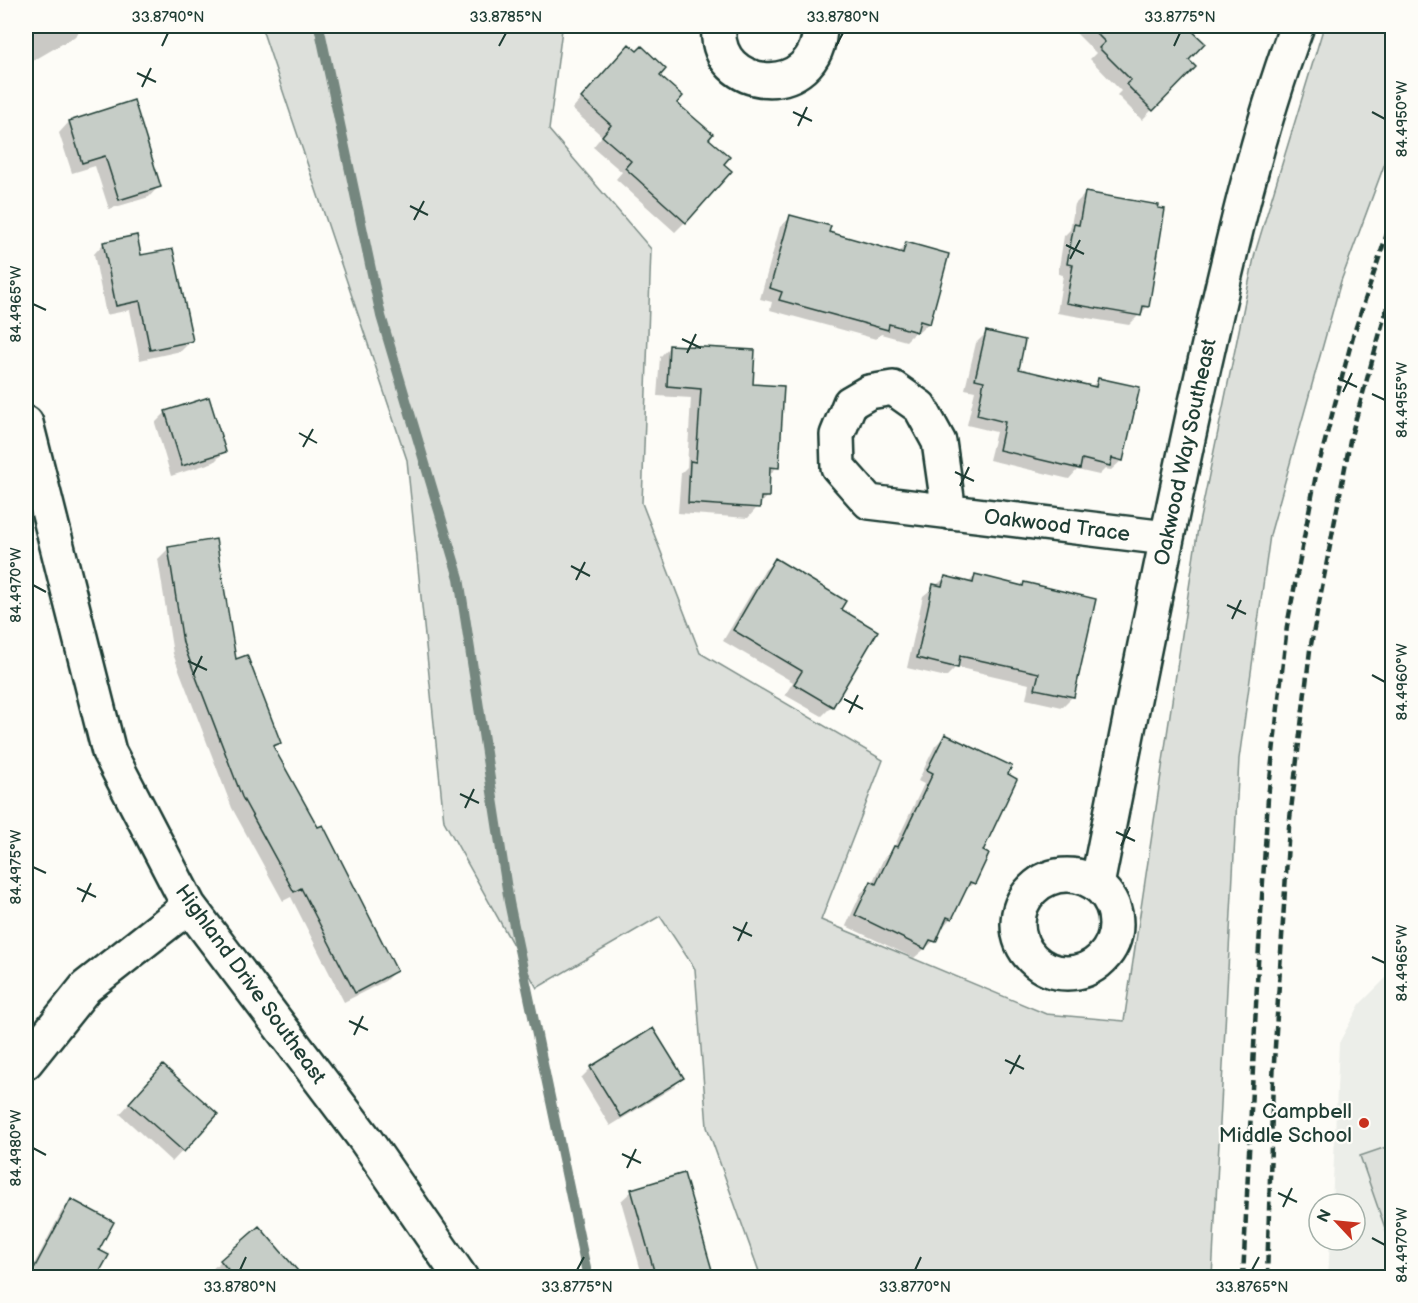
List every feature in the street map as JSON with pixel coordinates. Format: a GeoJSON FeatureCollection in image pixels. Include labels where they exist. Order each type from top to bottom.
{"type":"FeatureCollection","features":[{"type":"Feature","properties":{"kind":"street"},"geometry":{"type":"LineString","coordinates":[[719,26],[718,33],[724,54],[738,70],[753,78],[770,81],[785,79],[800,71],[810,61],[818,48],[820,26]]}},
{"type":"Feature","properties":{"kind":"street","name":"Oakwood Way Southeast"},"geometry":{"type":"LineString","coordinates":[[1097,885],[1166,538],[1237,220],[1277,79],[1297,26]]}},
{"type":"Feature","properties":{"kind":"street","name":"Highland Drive Southeast"},"geometry":{"type":"LineString","coordinates":[[26,423],[109,752],[189,906],[365,1139],[461,1278]]}},
{"type":"Feature","properties":{"kind":"street","name":"Oakwood Trace"},"geometry":{"type":"LineString","coordinates":[[950,512],[1166,538]]}},
{"type":"Feature","properties":{"kind":"street"},"geometry":{"type":"LineString","coordinates":[[26,1062],[86,987],[189,906]]}},
{"type":"Feature","properties":{"kind":"shaded area"},"geometry":{"type":"Polygon","coordinates":[[[261,26],[561,26],[549,130],[651,249],[642,503],[700,653],[883,760],[821,920],[1046,1014],[1124,1021],[1198,528],[1255,253],[1324,26],[1392,26],[1392,144],[1341,281],[1270,535],[1239,759],[1212,1277],[761,1277],[707,1127],[695,969],[660,916],[537,988],[444,821],[407,460],[261,26]]]}},
{"type":"Feature","properties":{"kind":"shaded area","name":"Campbell Middle School"},"geometry":{"type":"Polygon","coordinates":[[[1392,972],[1392,1277],[1328,1277],[1329,1252],[1367,1252],[1367,1192],[1333,1192],[1339,1043],[1360,1004],[1392,972]]]}},
{"type":"Feature","properties":{"kind":"shaded area"},"geometry":{"type":"Polygon","coordinates":[[[1392,1145],[1392,1248],[1360,1156],[1392,1145]]]}},
{"type":"Feature","properties":{"kind":"building"},"geometry":{"type":"Polygon","coordinates":[[[1089,26],[1187,26],[1205,43],[1189,60],[1196,67],[1153,111],[1126,84],[1131,80],[1099,48],[1105,42],[1089,26]]]}},
{"type":"Feature","properties":{"kind":"building"},"geometry":{"type":"Polygon","coordinates":[[[629,44],[637,51],[642,46],[666,69],[660,76],[683,96],[677,103],[713,134],[709,139],[730,157],[724,164],[732,171],[686,223],[625,168],[631,161],[602,136],[611,125],[581,98],[629,44]]]}},
{"type":"Feature","properties":{"kind":"building"},"geometry":{"type":"Polygon","coordinates":[[[134,100],[161,187],[119,200],[105,156],[82,163],[69,121],[134,100]]]}},
{"type":"Feature","properties":{"kind":"building"},"geometry":{"type":"Polygon","coordinates":[[[1085,192],[1159,205],[1158,208],[1165,209],[1149,307],[1143,306],[1141,316],[1066,303],[1073,265],[1067,264],[1074,224],[1079,225],[1085,192]]]}},
{"type":"Feature","properties":{"kind":"building"},"geometry":{"type":"Polygon","coordinates":[[[790,215],[831,226],[829,232],[903,253],[906,242],[949,254],[930,324],[920,321],[917,332],[889,324],[888,330],[779,300],[782,292],[770,288],[790,215]]]}},
{"type":"Feature","properties":{"kind":"building"},"geometry":{"type":"Polygon","coordinates":[[[137,235],[141,255],[173,249],[193,341],[150,350],[140,301],[116,306],[103,242],[137,235]]]}},
{"type":"Feature","properties":{"kind":"building"},"geometry":{"type":"Polygon","coordinates":[[[986,331],[1025,340],[1019,369],[1096,387],[1098,378],[1140,387],[1123,461],[1112,458],[1110,466],[1082,459],[1080,469],[999,450],[1005,422],[977,415],[984,381],[975,379],[986,331]]]}},
{"type":"Feature","properties":{"kind":"building"},"geometry":{"type":"Polygon","coordinates":[[[669,345],[755,350],[753,384],[784,386],[779,468],[770,467],[769,497],[761,497],[760,508],[688,503],[690,461],[696,462],[701,389],[667,386],[669,345]]]}},
{"type":"Feature","properties":{"kind":"building"},"geometry":{"type":"Polygon","coordinates":[[[209,397],[226,452],[182,466],[165,411],[209,397]]]}},
{"type":"Feature","properties":{"kind":"building"},"geometry":{"type":"Polygon","coordinates":[[[216,539],[236,659],[247,655],[281,743],[273,746],[318,827],[323,825],[397,971],[355,993],[301,888],[294,892],[242,797],[183,643],[168,547],[216,539]]]}},
{"type":"Feature","properties":{"kind":"building"},"geometry":{"type":"Polygon","coordinates":[[[775,558],[846,601],[841,609],[878,631],[833,707],[794,684],[802,671],[733,630],[775,558]]]}},
{"type":"Feature","properties":{"kind":"building"},"geometry":{"type":"Polygon","coordinates":[[[975,574],[1023,586],[1024,582],[1096,599],[1074,697],[1035,689],[1039,673],[960,656],[958,668],[917,658],[933,584],[942,586],[945,576],[973,583],[975,574]]]}},
{"type":"Feature","properties":{"kind":"building"},"geometry":{"type":"Polygon","coordinates":[[[945,734],[1012,766],[1008,774],[1017,779],[983,851],[989,854],[975,884],[970,882],[952,919],[947,917],[936,942],[930,940],[925,949],[855,915],[871,881],[876,884],[894,846],[898,847],[933,773],[927,770],[945,734]]]}},
{"type":"Feature","properties":{"kind":"building"},"geometry":{"type":"Polygon","coordinates":[[[653,1028],[684,1078],[621,1117],[590,1067],[653,1028]]]}},
{"type":"Feature","properties":{"kind":"building"},"geometry":{"type":"Polygon","coordinates":[[[163,1065],[218,1114],[184,1152],[129,1103],[163,1065]]]}},
{"type":"Feature","properties":{"kind":"building"},"geometry":{"type":"Polygon","coordinates":[[[684,1173],[712,1270],[686,1278],[656,1278],[631,1189],[684,1173]]]}},
{"type":"Feature","properties":{"kind":"building"},"geometry":{"type":"Polygon","coordinates":[[[71,1199],[114,1222],[99,1250],[109,1255],[96,1278],[29,1278],[71,1199]]]}},
{"type":"Feature","properties":{"kind":"building"},"geometry":{"type":"Polygon","coordinates":[[[259,1226],[304,1278],[235,1278],[220,1260],[259,1226]]]}},
{"type":"Feature","properties":{"kind":"waterway"},"geometry":{"type":"LineString","coordinates":[[319,26],[381,316],[459,578],[509,902],[588,1278]]}},
{"type":"Feature","properties":{"kind":"railway"},"geometry":{"type":"LineString","coordinates":[[1243,1278],[1268,798],[1287,626],[1316,475],[1353,336],[1392,219]]}},
{"type":"Feature","properties":{"kind":"railway"},"geometry":{"type":"LineString","coordinates":[[1267,1278],[1273,1078],[1289,827],[1310,650],[1351,436],[1392,290]]}},
{"type":"Feature","properties":{"kind":"place","name":"Campbell Middle School"},"geometry":{"type":"Point","coordinates":[1364,1123]}}]}
